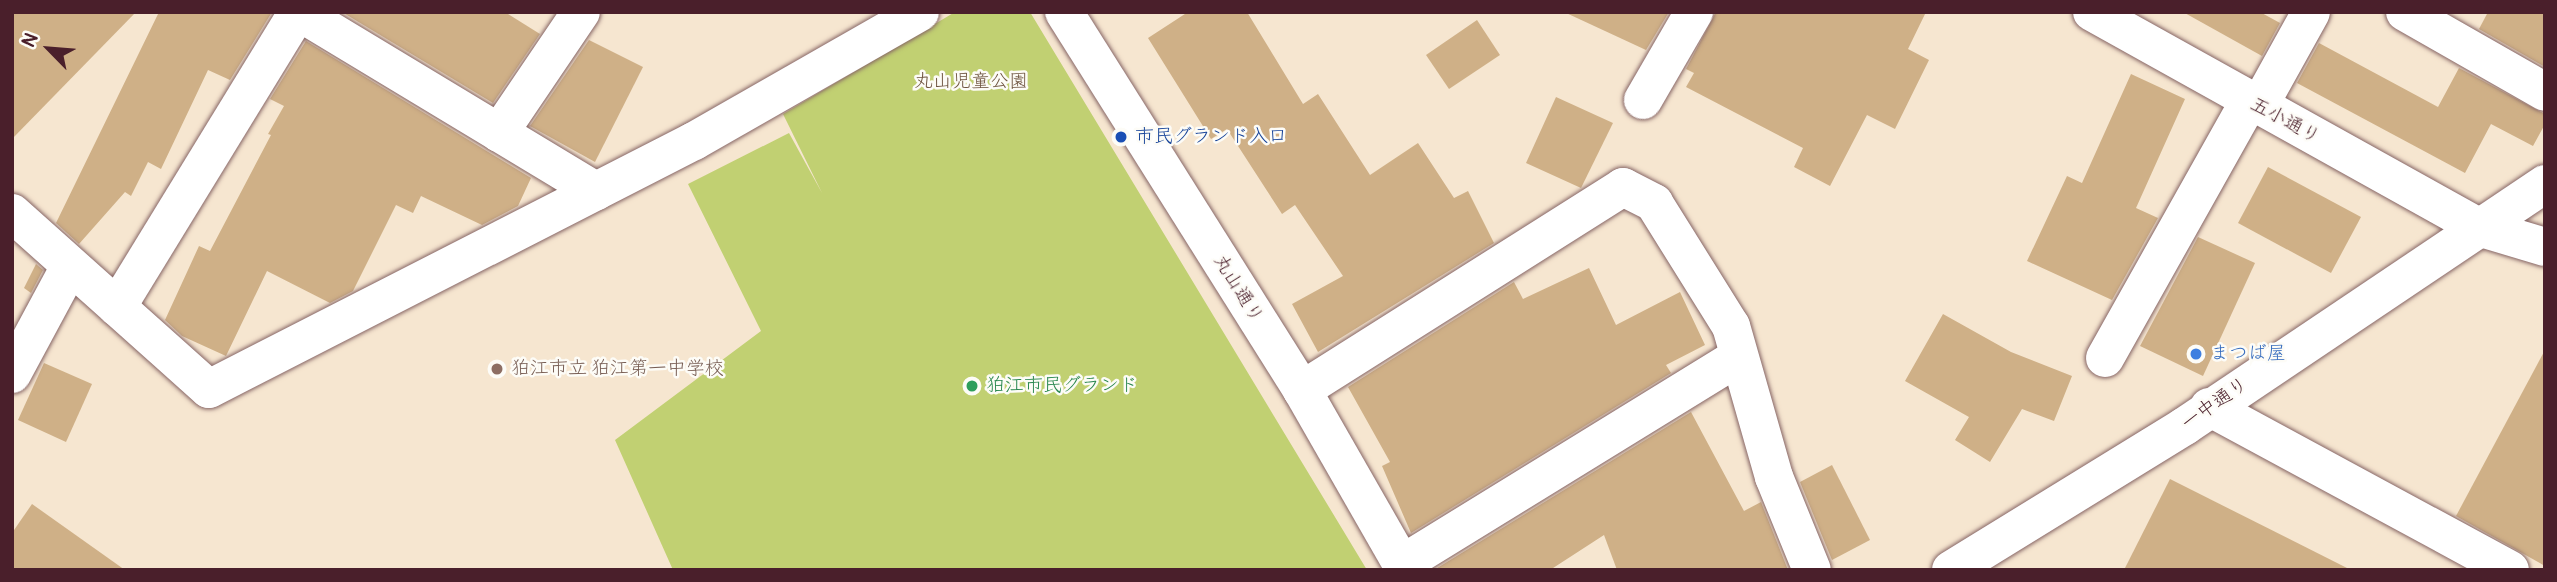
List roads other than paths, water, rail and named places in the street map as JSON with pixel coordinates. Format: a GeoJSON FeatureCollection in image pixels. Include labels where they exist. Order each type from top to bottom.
{"type":"FeatureCollection","features":[{"type":"Feature","properties":{"kind":"street"},"geometry":{"type":"LineString","coordinates":[[117,307],[298,12],[596,191]]}},
{"type":"Feature","properties":{"kind":"street"},"geometry":{"type":"LineString","coordinates":[[499,133],[581,12]]}},
{"type":"Feature","properties":{"kind":"street"},"geometry":{"type":"LineString","coordinates":[[12,213],[69,268],[209,389],[596,191],[920,12]]}},
{"type":"Feature","properties":{"kind":"street","name":"丸山通り"},"geometry":{"type":"LineString","coordinates":[[1064,12],[1302,390],[1404,567]]}},
{"type":"Feature","properties":{"kind":"street"},"geometry":{"type":"LineString","coordinates":[[1643,100],[1693,12]]}},
{"type":"Feature","properties":{"kind":"street","name":"五小通り"},"geometry":{"type":"LineString","coordinates":[[2092,12],[2478,227],[2545,247]]}},
{"type":"Feature","properties":{"kind":"street"},"geometry":{"type":"LineString","coordinates":[[2105,358],[2311,12]]}},
{"type":"Feature","properties":{"kind":"street"},"geometry":{"type":"LineString","coordinates":[[2405,12],[2545,92]]}},
{"type":"Feature","properties":{"kind":"street","name":"一中通り"},"geometry":{"type":"LineString","coordinates":[[1951,570],[2210,407],[2545,184]]}},
{"type":"Feature","properties":{"kind":"street"},"geometry":{"type":"LineString","coordinates":[[1302,390],[1623,187],[1654,204],[1731,326],[1774,477],[1812,570]]}},
{"type":"Feature","properties":{"kind":"street"},"geometry":{"type":"LineString","coordinates":[[12,374],[69,268]]}},
{"type":"Feature","properties":{"kind":"street"},"geometry":{"type":"LineString","coordinates":[[1404,567],[1740,357]]}},
{"type":"Feature","properties":{"kind":"street"},"geometry":{"type":"LineString","coordinates":[[2210,407],[2510,570]]}},
{"type":"Feature","properties":{"kind":"place","name":"市民グランド入口"},"geometry":{"type":"Point","coordinates":[1121,137]}},
{"type":"Feature","properties":{"kind":"place","name":"まつば屋"},"geometry":{"type":"Point","coordinates":[2196,354]}},
{"type":"Feature","properties":{"kind":"place","name":"狛江市立 狛江第一中学校"},"geometry":{"type":"Point","coordinates":[497,369]}},
{"type":"Feature","properties":{"kind":"place","name":"狛江市民グランド"},"geometry":{"type":"Point","coordinates":[972,386]}},
{"type":"Feature","properties":{"kind":"park label","name":"丸山児童公園"},"geometry":{"type":"Point","coordinates":[971,82]}}]}
